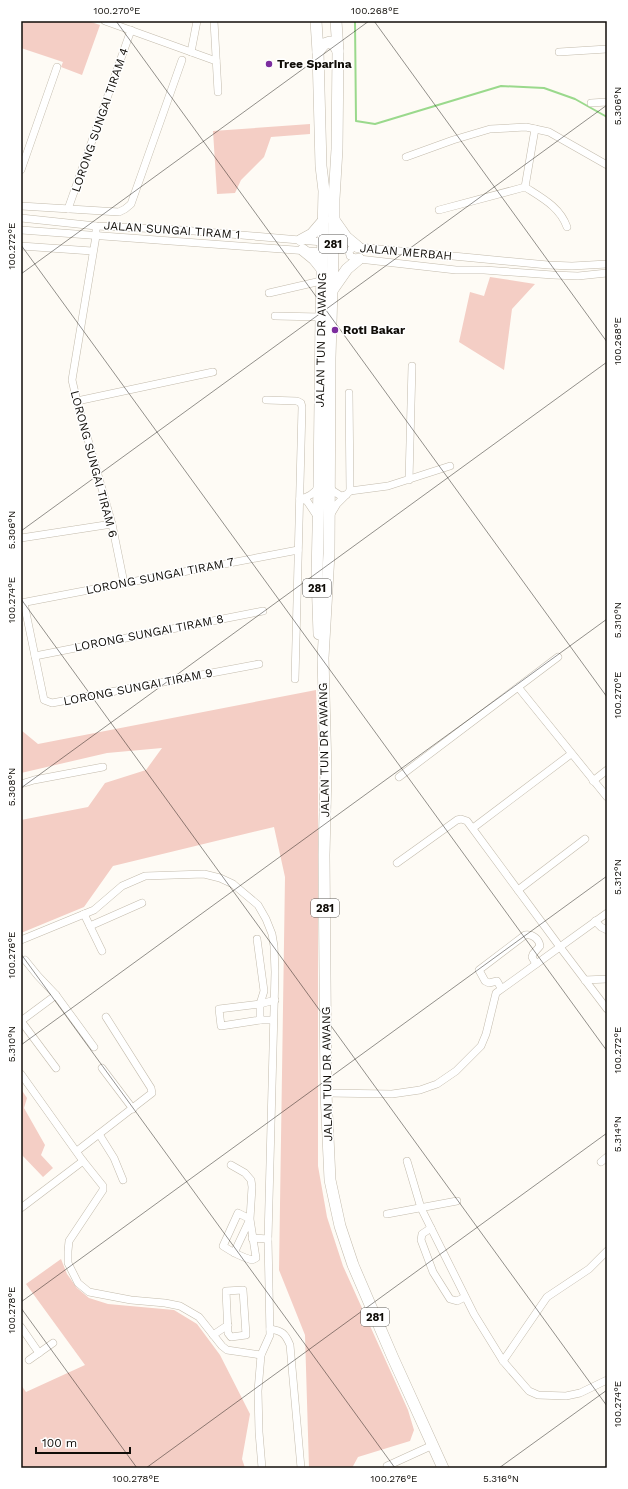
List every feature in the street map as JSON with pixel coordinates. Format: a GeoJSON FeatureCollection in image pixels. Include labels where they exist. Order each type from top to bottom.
{"type":"FeatureCollection","features":[{"type":"Feature","properties":{"kind":"main road","name":"JALAN TUN DR AWANG"},"geometry":{"type":"LineString","coordinates":[[316,21],[321,166],[329,220],[333,289],[325,486],[318,518],[316,576],[318,629],[323,658]]}},
{"type":"Feature","properties":{"kind":"main road","name":"JALAN TUN DR AWANG"},"geometry":{"type":"LineString","coordinates":[[336,21],[338,51],[338,149],[334,199],[323,247],[320,318],[325,486],[330,516],[330,554],[323,658],[326,771],[324,855],[326,1093],[330,1180],[340,1226],[356,1271],[393,1358],[433,1445],[441,1467]]}},
{"type":"Feature","properties":{"kind":"main road"},"geometry":{"type":"LineString","coordinates":[[318,52],[327,42],[333,44],[338,51]]}},
{"type":"Feature","properties":{"kind":"main road"},"geometry":{"type":"LineString","coordinates":[[322,269],[302,245],[312,234],[329,220],[358,247]]}},
{"type":"Feature","properties":{"kind":"main road"},"geometry":{"type":"LineString","coordinates":[[333,289],[347,269],[359,259]]}},
{"type":"Feature","properties":{"kind":"street"},"geometry":{"type":"LineString","coordinates":[[105,21],[216,61]]}},
{"type":"Feature","properties":{"kind":"street"},"geometry":{"type":"LineString","coordinates":[[191,52],[197,21]]}},
{"type":"Feature","properties":{"kind":"street"},"geometry":{"type":"LineString","coordinates":[[214,21],[218,92]]}},
{"type":"Feature","properties":{"kind":"street","name":"LORONG SUNGAI TIRAM 4"},"geometry":{"type":"LineString","coordinates":[[68,209],[131,30]]}},
{"type":"Feature","properties":{"kind":"street"},"geometry":{"type":"LineString","coordinates":[[559,52],[607,49]]}},
{"type":"Feature","properties":{"kind":"street"},"geometry":{"type":"LineString","coordinates":[[21,206],[119,212],[131,204],[182,60]]}},
{"type":"Feature","properties":{"kind":"street"},"geometry":{"type":"LineString","coordinates":[[21,170],[57,67]]}},
{"type":"Feature","properties":{"kind":"street"},"geometry":{"type":"LineString","coordinates":[[591,103],[607,102]]}},
{"type":"Feature","properties":{"kind":"street"},"geometry":{"type":"LineString","coordinates":[[406,157],[453,140],[490,130],[526,127],[549,132],[607,165]]}},
{"type":"Feature","properties":{"kind":"street"},"geometry":{"type":"LineString","coordinates":[[526,187],[535,129]]}},
{"type":"Feature","properties":{"kind":"street"},"geometry":{"type":"LineString","coordinates":[[439,210],[526,187]]}},
{"type":"Feature","properties":{"kind":"street"},"geometry":{"type":"LineString","coordinates":[[526,187],[558,211],[564,218],[567,227]]}},
{"type":"Feature","properties":{"kind":"street","name":"JALAN SUNGAI TIRAM 1"},"geometry":{"type":"LineString","coordinates":[[21,218],[96,226],[182,230],[323,247]]}},
{"type":"Feature","properties":{"kind":"street","name":"LORONG SUNGAI TIRAM 6"},"geometry":{"type":"LineString","coordinates":[[96,226],[96,236],[92,251],[72,380],[112,524],[124,583]]}},
{"type":"Feature","properties":{"kind":"street","name":"JALAN SUNGAI TIRAM 1"},"geometry":{"type":"LineString","coordinates":[[21,230],[96,236],[302,245]]}},
{"type":"Feature","properties":{"kind":"street"},"geometry":{"type":"LineString","coordinates":[[21,246],[92,251]]}},
{"type":"Feature","properties":{"kind":"street","name":"JALAN MERBAH"},"geometry":{"type":"LineString","coordinates":[[607,264],[564,266],[358,247],[352,248],[349,251],[349,254],[353,258],[456,270],[484,270],[578,276],[607,273]]}},
{"type":"Feature","properties":{"kind":"street"},"geometry":{"type":"LineString","coordinates":[[269,293],[321,281]]}},
{"type":"Feature","properties":{"kind":"street"},"geometry":{"type":"LineString","coordinates":[[275,316],[320,318]]}},
{"type":"Feature","properties":{"kind":"street"},"geometry":{"type":"LineString","coordinates":[[409,480],[412,366]]}},
{"type":"Feature","properties":{"kind":"street"},"geometry":{"type":"LineString","coordinates":[[77,401],[213,372]]}},
{"type":"Feature","properties":{"kind":"street"},"geometry":{"type":"LineString","coordinates":[[330,516],[333,508],[348,493],[350,394]]}},
{"type":"Feature","properties":{"kind":"street"},"geometry":{"type":"LineString","coordinates":[[266,400],[297,401],[301,403],[302,407],[295,679]]}},
{"type":"Feature","properties":{"kind":"street"},"geometry":{"type":"LineString","coordinates":[[300,499],[307,498],[325,486],[341,496],[348,493],[388,486],[450,466]]}},
{"type":"Feature","properties":{"kind":"street"},"geometry":{"type":"LineString","coordinates":[[300,499],[307,501],[318,518]]}},
{"type":"Feature","properties":{"kind":"street"},"geometry":{"type":"LineString","coordinates":[[21,538],[112,524]]}},
{"type":"Feature","properties":{"kind":"street","name":"LORONG SUNGAI TIRAM 7"},"geometry":{"type":"LineString","coordinates":[[23,603],[298,550]]}},
{"type":"Feature","properties":{"kind":"street","name":"LORONG SUNGAI TIRAM 9"},"geometry":{"type":"LineString","coordinates":[[23,603],[44,700],[52,703],[258,664]]}},
{"type":"Feature","properties":{"kind":"street","name":"LORONG SUNGAI TIRAM 8"},"geometry":{"type":"LineString","coordinates":[[35,656],[263,610]]}},
{"type":"Feature","properties":{"kind":"street"},"geometry":{"type":"LineString","coordinates":[[399,777],[558,657]]}},
{"type":"Feature","properties":{"kind":"street"},"geometry":{"type":"LineString","coordinates":[[518,687],[607,797]]}},
{"type":"Feature","properties":{"kind":"street"},"geometry":{"type":"LineString","coordinates":[[473,828],[571,754]]}},
{"type":"Feature","properties":{"kind":"street"},"geometry":{"type":"LineString","coordinates":[[21,784],[34,780],[103,767]]}},
{"type":"Feature","properties":{"kind":"street"},"geometry":{"type":"LineString","coordinates":[[593,781],[607,770]]}},
{"type":"Feature","properties":{"kind":"street"},"geometry":{"type":"LineString","coordinates":[[397,863],[457,820],[464,819],[473,828],[607,1009]]}},
{"type":"Feature","properties":{"kind":"street"},"geometry":{"type":"LineString","coordinates":[[518,890],[585,839]]}},
{"type":"Feature","properties":{"kind":"street"},"geometry":{"type":"LineString","coordinates":[[21,940],[84,914],[99,906],[122,886],[145,876],[204,874],[220,878],[233,884],[258,905],[266,919],[272,934],[274,946],[275,1000],[273,1020],[268,1239],[270,1335],[261,1355],[258,1398],[262,1468]]}},
{"type":"Feature","properties":{"kind":"street"},"geometry":{"type":"LineString","coordinates":[[90,926],[142,903]]}},
{"type":"Feature","properties":{"kind":"street"},"geometry":{"type":"LineString","coordinates":[[326,1093],[392,1094],[420,1090],[437,1084],[456,1071],[481,1046],[486,1034],[494,996],[496,993],[607,913]]}},
{"type":"Feature","properties":{"kind":"street"},"geometry":{"type":"LineString","coordinates":[[84,914],[102,951]]}},
{"type":"Feature","properties":{"kind":"street"},"geometry":{"type":"LineString","coordinates":[[595,921],[607,930]]}},
{"type":"Feature","properties":{"kind":"street"},"geometry":{"type":"LineString","coordinates":[[501,988],[497,981],[489,983],[485,981],[479,970],[525,935],[533,935],[540,942],[540,946],[532,957],[536,964]]}},
{"type":"Feature","properties":{"kind":"street"},"geometry":{"type":"LineString","coordinates":[[258,939],[264,991],[260,1004],[260,1020]]}},
{"type":"Feature","properties":{"kind":"street"},"geometry":{"type":"LineString","coordinates":[[25,960],[56,995],[94,1047]]}},
{"type":"Feature","properties":{"kind":"street"},"geometry":{"type":"LineString","coordinates":[[585,980],[607,979]]}},
{"type":"Feature","properties":{"kind":"street"},"geometry":{"type":"LineString","coordinates":[[56,995],[21,1021],[56,1068]]}},
{"type":"Feature","properties":{"kind":"street"},"geometry":{"type":"LineString","coordinates":[[273,1020],[260,1020],[220,1026],[219,1009],[260,1004],[275,1000]]}},
{"type":"Feature","properties":{"kind":"street"},"geometry":{"type":"LineString","coordinates":[[77,1152],[150,1096],[152,1090],[106,1017]]}},
{"type":"Feature","properties":{"kind":"street"},"geometry":{"type":"LineString","coordinates":[[102,1068],[132,1109]]}},
{"type":"Feature","properties":{"kind":"street"},"geometry":{"type":"LineString","coordinates":[[21,1074],[103,1186],[103,1190],[69,1241],[68,1263],[78,1283],[89,1292],[131,1300],[180,1306],[199,1317],[222,1346],[227,1350],[261,1355]]}},
{"type":"Feature","properties":{"kind":"street"},"geometry":{"type":"LineString","coordinates":[[100,1134],[114,1158],[122,1180]]}},
{"type":"Feature","properties":{"kind":"street"},"geometry":{"type":"LineString","coordinates":[[21,1208],[83,1160]]}},
{"type":"Feature","properties":{"kind":"street"},"geometry":{"type":"LineString","coordinates":[[407,1161],[421,1208],[474,1314],[503,1361],[529,1391],[538,1395],[566,1396],[580,1393],[607,1380]]}},
{"type":"Feature","properties":{"kind":"street"},"geometry":{"type":"LineString","coordinates":[[231,1165],[245,1172],[251,1180],[250,1219],[256,1258],[252,1260],[234,1253],[223,1246],[238,1213],[250,1219]]}},
{"type":"Feature","properties":{"kind":"street"},"geometry":{"type":"LineString","coordinates":[[387,1214],[457,1201]]}},
{"type":"Feature","properties":{"kind":"street"},"geometry":{"type":"LineString","coordinates":[[234,1253],[250,1219]]}},
{"type":"Feature","properties":{"kind":"street"},"geometry":{"type":"LineString","coordinates":[[431,1228],[422,1234],[421,1240],[433,1272],[450,1298],[458,1301],[465,1297]]}},
{"type":"Feature","properties":{"kind":"street"},"geometry":{"type":"LineString","coordinates":[[252,1238],[268,1239]]}},
{"type":"Feature","properties":{"kind":"street"},"geometry":{"type":"LineString","coordinates":[[255,1250],[268,1250]]}},
{"type":"Feature","properties":{"kind":"street"},"geometry":{"type":"LineString","coordinates":[[503,1361],[547,1297],[589,1270],[607,1251]]}},
{"type":"Feature","properties":{"kind":"street"},"geometry":{"type":"LineString","coordinates":[[243,1290],[246,1335],[231,1337],[228,1333],[228,1325],[226,1291],[243,1290]]}},
{"type":"Feature","properties":{"kind":"street"},"geometry":{"type":"LineString","coordinates":[[213,1335],[228,1325]]}},
{"type":"Feature","properties":{"kind":"street"},"geometry":{"type":"LineString","coordinates":[[21,1327],[39,1353]]}},
{"type":"Feature","properties":{"kind":"street"},"geometry":{"type":"LineString","coordinates":[[270,1329],[280,1331],[288,1339],[290,1345],[301,1468]]}},
{"type":"Feature","properties":{"kind":"street"},"geometry":{"type":"LineString","coordinates":[[29,1360],[53,1343]]}},
{"type":"Feature","properties":{"kind":"street"},"geometry":{"type":"LineString","coordinates":[[387,1466],[433,1445]]}},
{"type":"Feature","properties":{"kind":"shaded area"},"geometry":{"type":"Polygon","coordinates":[[[24,21],[88,21],[100,25],[82,75],[61,67],[63,62],[21,48],[21,29],[24,21]]]}},
{"type":"Feature","properties":{"kind":"shaded area"},"geometry":{"type":"Polygon","coordinates":[[[310,124],[310,134],[271,137],[264,157],[241,180],[235,193],[217,194],[213,131],[310,124]]]}},
{"type":"Feature","properties":{"kind":"shaded area"},"geometry":{"type":"Polygon","coordinates":[[[490,277],[535,284],[512,309],[504,370],[459,342],[470,292],[484,296],[490,277]]]}},
{"type":"Feature","properties":{"kind":"shaded area"},"geometry":{"type":"Polygon","coordinates":[[[316,690],[318,743],[318,1166],[327,1217],[343,1266],[408,1410],[414,1430],[410,1441],[358,1457],[352,1468],[309,1468],[305,1335],[279,1270],[285,877],[274,827],[113,866],[84,907],[21,933],[21,820],[88,807],[105,783],[146,770],[162,748],[107,753],[21,773],[21,730],[38,744],[316,690]]]}},
{"type":"Feature","properties":{"kind":"shaded area"},"geometry":{"type":"Polygon","coordinates":[[[21,1089],[27,1098],[24,1108],[45,1145],[41,1155],[53,1168],[43,1177],[21,1154],[21,1089]]]}},
{"type":"Feature","properties":{"kind":"shaded area"},"geometry":{"type":"Polygon","coordinates":[[[61,1259],[67,1274],[77,1288],[89,1298],[108,1304],[174,1310],[197,1324],[220,1355],[250,1414],[242,1459],[245,1468],[21,1468],[21,1385],[26,1392],[85,1365],[26,1284],[61,1259]]]}},
{"type":"Feature","properties":{"kind":"waterway"},"geometry":{"type":"LineString","coordinates":[[355,21],[356,121],[375,124],[501,86],[544,88],[575,99],[607,117]]}},
{"type":"Feature","properties":{"kind":"place","name":"Tree Sparina"},"geometry":{"type":"Point","coordinates":[269,64]}},
{"type":"Feature","properties":{"kind":"place","name":"Roti Bakar"},"geometry":{"type":"Point","coordinates":[335,330]}}]}
